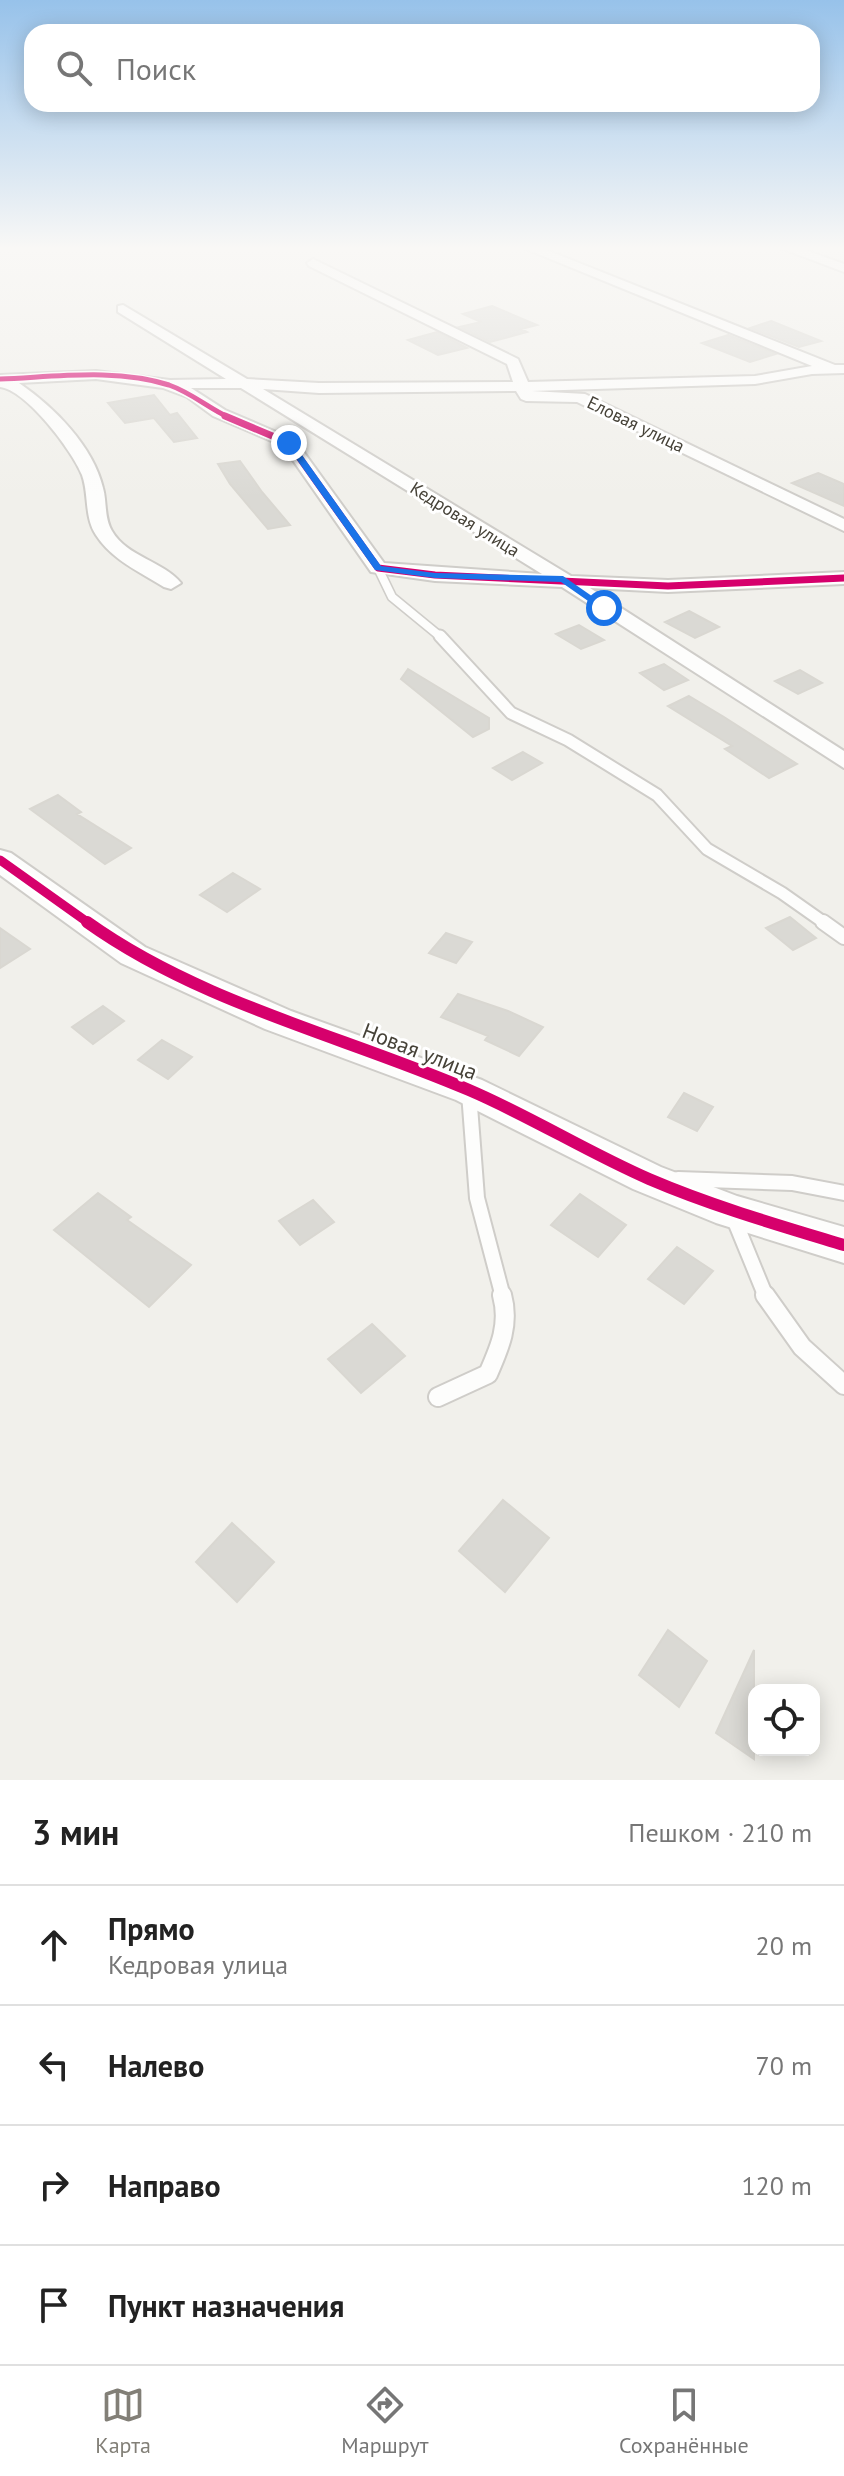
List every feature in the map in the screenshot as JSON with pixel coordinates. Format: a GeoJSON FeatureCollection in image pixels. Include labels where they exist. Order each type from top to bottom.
{"type":"FeatureCollection","features":[{"type":"Feature","properties":{"kind":"street","name":"Кедровая улица"},"geometry":{"type":"LineString","coordinates":[[159,330],[563,579],[844,761]]}},
{"type":"Feature","properties":{"kind":"street"},"geometry":{"type":"LineString","coordinates":[[2,380],[96,375],[166,384],[249,383],[319,388],[521,387],[513,362],[448,330]]}},
{"type":"Feature","properties":{"kind":"street"},"geometry":{"type":"LineString","coordinates":[[738,330],[840,370]]}},
{"type":"Feature","properties":{"kind":"street"},"geometry":{"type":"LineString","coordinates":[[576,391],[755,380],[840,370]]}},
{"type":"Feature","properties":{"kind":"street"},"geometry":{"type":"LineString","coordinates":[[2,380],[24,392],[64,433],[94,486],[97,521],[110,542],[171,583]]}},
{"type":"Feature","properties":{"kind":"street"},"geometry":{"type":"LineString","coordinates":[[166,384],[192,394],[219,413],[289,443],[378,568],[435,575],[668,586],[844,578]]}},
{"type":"Feature","properties":{"kind":"street","name":"Еловая улица"},"geometry":{"type":"LineString","coordinates":[[521,387],[526,396],[576,391],[844,526]]}},
{"type":"Feature","properties":{"kind":"street","name":"Новая улица"},"geometry":{"type":"LineString","coordinates":[[0,860],[133,955],[278,1020],[469,1090],[647,1178],[730,1211],[844,1245]]}},
{"type":"Feature","properties":{"kind":"lane"},"geometry":{"type":"LineString","coordinates":[[378,568],[392,597],[432,627],[511,713],[568,740],[657,795],[707,849],[782,893],[844,937]]}},
{"type":"Feature","properties":{"kind":"lane"},"geometry":{"type":"LineString","coordinates":[[438,1397],[488,1374],[502,1342],[507,1313],[477,1198],[469,1090]]}},
{"type":"Feature","properties":{"kind":"lane"},"geometry":{"type":"LineString","coordinates":[[647,1178],[792,1183],[844,1193]]}},
{"type":"Feature","properties":{"kind":"lane"},"geometry":{"type":"LineString","coordinates":[[730,1211],[773,1314],[824,1370],[844,1385]]}},
{"type":"Feature","properties":{"kind":"building"},"geometry":{"type":"Polygon","coordinates":[[[465,330],[527,332],[490,342],[465,330]]]}},
{"type":"Feature","properties":{"kind":"building"},"geometry":{"type":"Polygon","coordinates":[[[755,330],[794,330],[821,341],[799,347],[755,330]]]}},
{"type":"Feature","properties":{"kind":"building"},"geometry":{"type":"Polygon","coordinates":[[[437,332],[467,348],[438,355],[408,340],[437,332]]]}},
{"type":"Feature","properties":{"kind":"building"},"geometry":{"type":"Polygon","coordinates":[[[728,335],[776,354],[750,362],[702,343],[728,335]]]}},
{"type":"Feature","properties":{"kind":"building"},"geometry":{"type":"Polygon","coordinates":[[[154,395],[170,415],[177,413],[197,438],[174,442],[154,418],[125,423],[108,403],[154,395]]]}},
{"type":"Feature","properties":{"kind":"building"},"geometry":{"type":"Polygon","coordinates":[[[240,461],[290,525],[268,529],[230,484],[218,464],[240,461]]]}},
{"type":"Feature","properties":{"kind":"building"},"geometry":{"type":"Polygon","coordinates":[[[818,473],[844,484],[844,506],[792,483],[818,473]]]}},
{"type":"Feature","properties":{"kind":"building"},"geometry":{"type":"Polygon","coordinates":[[[689,611],[719,627],[695,638],[665,622],[689,611]]]}},
{"type":"Feature","properties":{"kind":"building"},"geometry":{"type":"Polygon","coordinates":[[[579,625],[604,640],[581,649],[556,634],[579,625]]]}},
{"type":"Feature","properties":{"kind":"building"},"geometry":{"type":"Polygon","coordinates":[[[664,664],[688,680],[664,690],[640,673],[664,664]]]}},
{"type":"Feature","properties":{"kind":"building"},"geometry":{"type":"Polygon","coordinates":[[[408,669],[489,718],[489,729],[473,737],[401,679],[408,669]]]}},
{"type":"Feature","properties":{"kind":"building"},"geometry":{"type":"Polygon","coordinates":[[[800,670],[822,683],[798,694],[775,681],[800,670]]]}},
{"type":"Feature","properties":{"kind":"building"},"geometry":{"type":"Polygon","coordinates":[[[689,696],[797,764],[769,778],[725,749],[732,746],[668,706],[689,696]]]}},
{"type":"Feature","properties":{"kind":"building"},"geometry":{"type":"Polygon","coordinates":[[[523,752],[542,763],[512,780],[493,768],[523,752]]]}},
{"type":"Feature","properties":{"kind":"building"},"geometry":{"type":"Polygon","coordinates":[[[58,795],[81,812],[77,814],[131,848],[105,864],[30,809],[58,795]]]}},
{"type":"Feature","properties":{"kind":"building"},"geometry":{"type":"Polygon","coordinates":[[[233,873],[260,889],[227,912],[200,895],[233,873]]]}},
{"type":"Feature","properties":{"kind":"building"},"geometry":{"type":"Polygon","coordinates":[[[790,917],[816,938],[793,950],[766,928],[790,917]]]}},
{"type":"Feature","properties":{"kind":"building"},"geometry":{"type":"Polygon","coordinates":[[[0,928],[30,949],[0,968],[0,928]]]}},
{"type":"Feature","properties":{"kind":"building"},"geometry":{"type":"Polygon","coordinates":[[[446,933],[472,942],[456,963],[429,953],[446,933]]]}},
{"type":"Feature","properties":{"kind":"building"},"geometry":{"type":"Polygon","coordinates":[[[458,994],[543,1027],[519,1056],[485,1040],[488,1036],[441,1017],[458,994]]]}},
{"type":"Feature","properties":{"kind":"building"},"geometry":{"type":"Polygon","coordinates":[[[103,1006],[124,1021],[93,1044],[72,1027],[103,1006]]]}},
{"type":"Feature","properties":{"kind":"building"},"geometry":{"type":"Polygon","coordinates":[[[162,1040],[192,1057],[168,1079],[138,1060],[162,1040]]]}},
{"type":"Feature","properties":{"kind":"building"},"geometry":{"type":"Polygon","coordinates":[[[684,1093],[713,1107],[697,1131],[668,1117],[684,1093]]]}},
{"type":"Feature","properties":{"kind":"building"},"geometry":{"type":"Polygon","coordinates":[[[98,1193],[131,1217],[127,1220],[191,1265],[149,1307],[54,1230],[98,1193]]]}},
{"type":"Feature","properties":{"kind":"building"},"geometry":{"type":"Polygon","coordinates":[[[580,1194],[626,1225],[598,1257],[551,1225],[580,1194]]]}},
{"type":"Feature","properties":{"kind":"building"},"geometry":{"type":"Polygon","coordinates":[[[313,1200],[334,1222],[300,1245],[279,1221],[313,1200]]]}},
{"type":"Feature","properties":{"kind":"building"},"geometry":{"type":"Polygon","coordinates":[[[677,1247],[713,1271],[684,1304],[648,1279],[677,1247]]]}},
{"type":"Feature","properties":{"kind":"building"},"geometry":{"type":"Polygon","coordinates":[[[372,1324],[405,1356],[361,1393],[328,1359],[372,1324]]]}},
{"type":"Feature","properties":{"kind":"building"},"geometry":{"type":"Polygon","coordinates":[[[503,1500],[549,1538],[505,1592],[459,1551],[503,1500]]]}},
{"type":"Feature","properties":{"kind":"building"},"geometry":{"type":"Polygon","coordinates":[[[232,1523],[274,1562],[237,1602],[196,1562],[232,1523]]]}},
{"type":"Feature","properties":{"kind":"building"},"geometry":{"type":"Polygon","coordinates":[[[668,1630],[707,1661],[679,1707],[639,1675],[668,1630]]]}},
{"type":"Feature","properties":{"kind":"building"},"geometry":{"type":"Polygon","coordinates":[[[754,1650],[754,1684],[748,1684],[748,1755],[716,1733],[754,1650]]]}},
{"type":"Feature","properties":{"kind":"cycle path"},"geometry":{"type":"LineString","coordinates":[[0,379],[96,375],[166,384],[192,394],[219,413],[289,443],[378,568],[435,575],[668,586],[844,578]]}},
{"type":"Feature","properties":{"kind":"cycle path"},"geometry":{"type":"LineString","coordinates":[[0,860],[133,955],[278,1020],[469,1090],[647,1178],[730,1211],[844,1245]]}},
{"type":"Feature","properties":{"kind":"route"},"geometry":{"type":"LineString","coordinates":[[289,443],[378,568],[435,575],[563,579],[604,608]]}}]}
